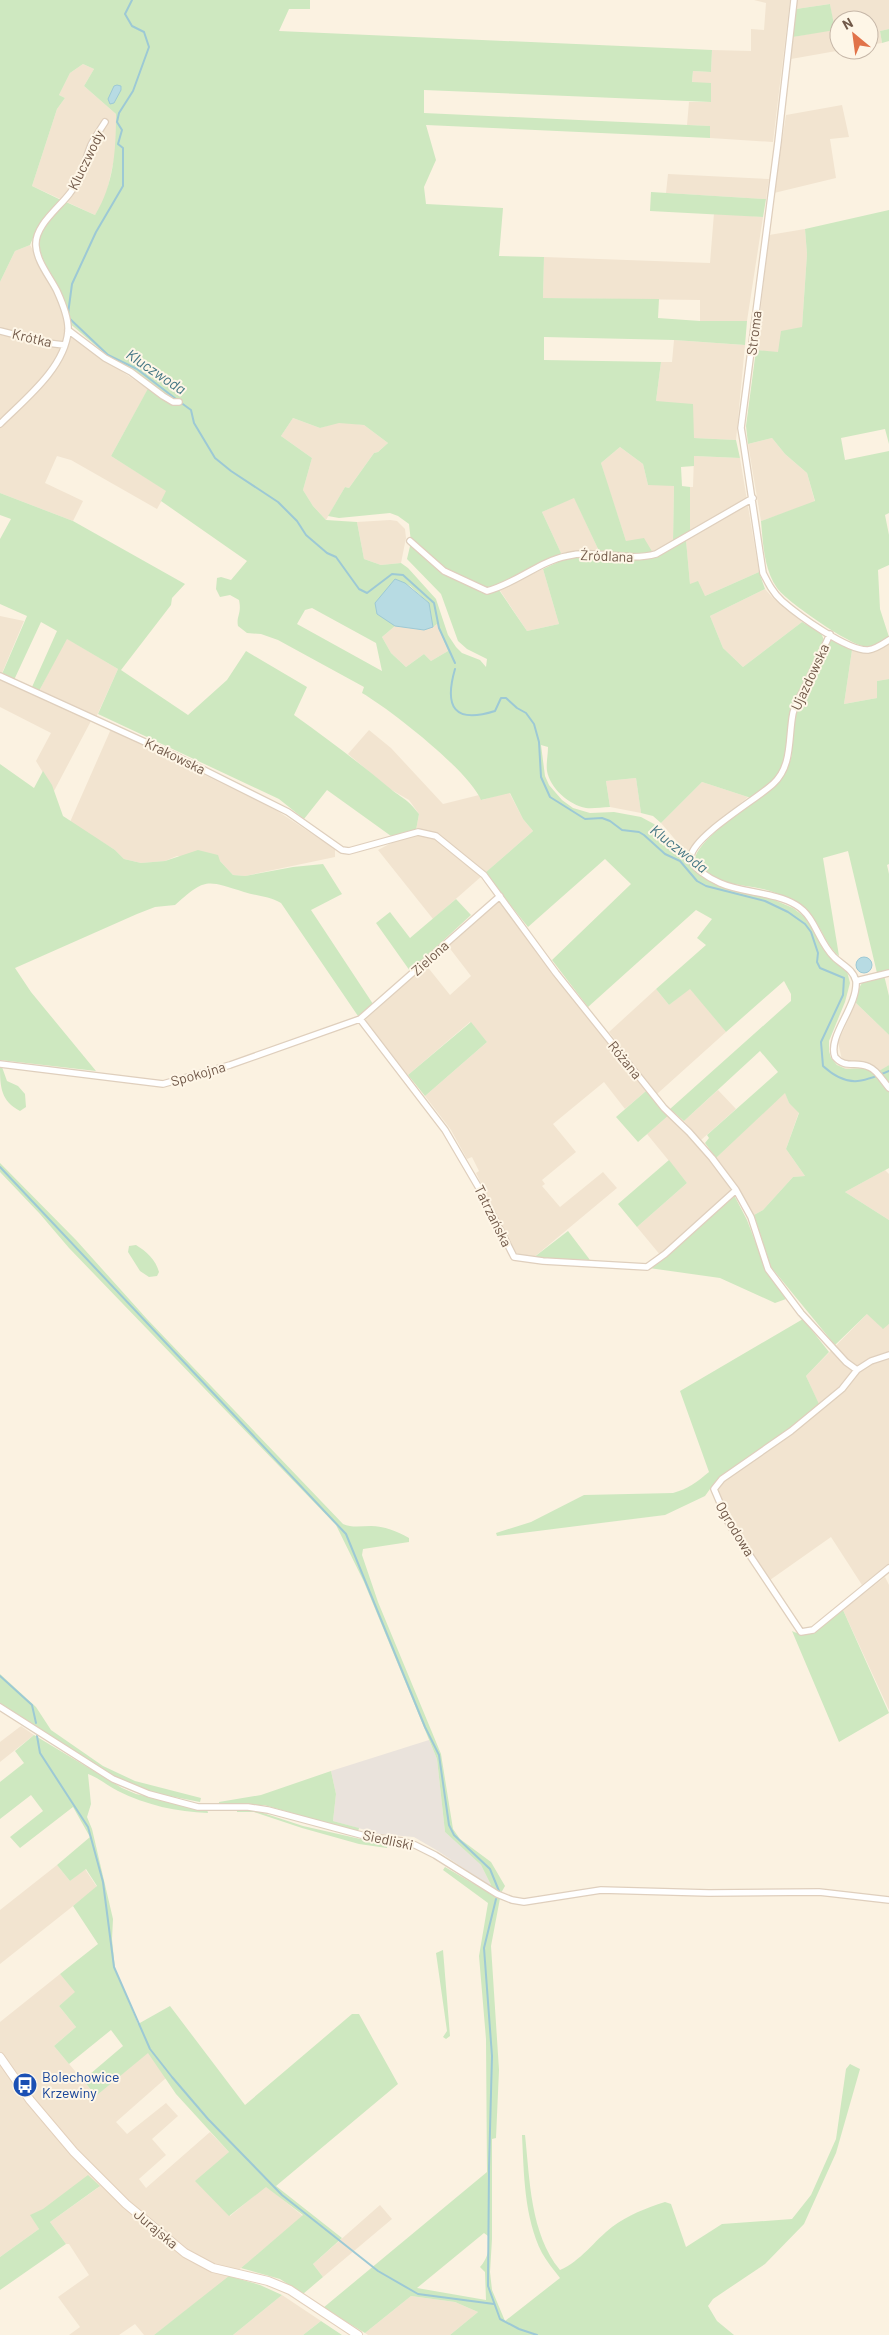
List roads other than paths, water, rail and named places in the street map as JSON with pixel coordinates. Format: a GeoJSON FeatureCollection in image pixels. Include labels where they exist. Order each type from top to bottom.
{"type":"FeatureCollection","features":[{"type":"Feature","properties":{"kind":"street","name":"Stroma"},"geometry":{"type":"LineString","coordinates":[[794,0],[778,142],[741,428],[763,573],[771,588],[782,601],[830,634]]}},
{"type":"Feature","properties":{"kind":"street","name":"Kluczwody"},"geometry":{"type":"LineString","coordinates":[[68,330],[57,290],[38,255],[36,246],[37,235],[45,222],[76,186],[92,144],[105,122]]}},
{"type":"Feature","properties":{"kind":"street"},"geometry":{"type":"LineString","coordinates":[[0,424],[38,387],[52,369],[64,344],[68,330],[105,358],[173,402],[179,402]]}},
{"type":"Feature","properties":{"kind":"street","name":"Krótka"},"geometry":{"type":"LineString","coordinates":[[0,331],[39,342],[64,344]]}},
{"type":"Feature","properties":{"kind":"street","name":"Źródlana"},"geometry":{"type":"LineString","coordinates":[[410,541],[444,571],[487,591],[566,556],[583,554],[638,557],[656,554],[753,498]]}},
{"type":"Feature","properties":{"kind":"street"},"geometry":{"type":"LineString","coordinates":[[830,634],[857,648],[867,650],[889,640]]}},
{"type":"Feature","properties":{"kind":"street","name":"Ujazdowska"},"geometry":{"type":"LineString","coordinates":[[830,634],[793,712],[784,771],[774,784],[708,835],[691,854],[691,858],[692,863],[720,884],[752,890],[795,904],[813,923],[833,956],[848,968],[856,981]]}},
{"type":"Feature","properties":{"kind":"street","name":"Krakowska"},"geometry":{"type":"LineString","coordinates":[[0,676],[180,758],[288,812],[342,850]]}},
{"type":"Feature","properties":{"kind":"street","name":"Różana"},"geometry":{"type":"LineString","coordinates":[[342,850],[349,851],[418,832],[424,833],[436,836],[484,874],[556,973],[659,1102],[689,1132],[736,1190],[751,1217],[768,1269],[801,1313],[846,1362],[857,1370]]}},
{"type":"Feature","properties":{"kind":"street","name":"Zielona"},"geometry":{"type":"LineString","coordinates":[[360,1019],[500,896]]}},
{"type":"Feature","properties":{"kind":"street"},"geometry":{"type":"LineString","coordinates":[[889,972],[856,981],[853,1002],[837,1035],[833,1050],[839,1062],[871,1067],[889,1088]]}},
{"type":"Feature","properties":{"kind":"street","name":"Spokojna"},"geometry":{"type":"LineString","coordinates":[[0,1064],[163,1084],[230,1065],[360,1019]]}},
{"type":"Feature","properties":{"kind":"street","name":"Tatrzańska"},"geometry":{"type":"LineString","coordinates":[[360,1019],[445,1130],[479,1188],[514,1257],[543,1261],[647,1266],[665,1254],[736,1190]]}},
{"type":"Feature","properties":{"kind":"street"},"geometry":{"type":"LineString","coordinates":[[857,1370],[871,1361],[889,1355]]}},
{"type":"Feature","properties":{"kind":"street","name":"Ogrodowa"},"geometry":{"type":"LineString","coordinates":[[857,1370],[842,1389],[791,1431],[716,1484],[714,1493],[729,1524],[801,1632],[813,1630],[889,1568]]}},
{"type":"Feature","properties":{"kind":"street","name":"Siedliski"},"geometry":{"type":"LineString","coordinates":[[0,1707],[113,1778],[149,1794],[198,1807],[248,1806],[365,1836],[409,1843],[434,1855],[475,1881],[512,1900],[524,1902],[601,1890],[710,1893],[819,1892],[889,1900]]}},
{"type":"Feature","properties":{"kind":"street","name":"Jurajska"},"geometry":{"type":"LineString","coordinates":[[0,2057],[30,2100],[74,2152],[126,2204],[185,2254],[213,2268],[268,2281],[290,2290],[358,2335]]}},
{"type":"Feature","properties":{"kind":"water"},"geometry":{"type":"Polygon","coordinates":[[[114,86],[121,86],[121,90],[114,103],[110,104],[108,99],[114,86]]]}},
{"type":"Feature","properties":{"kind":"water"},"geometry":{"type":"Polygon","coordinates":[[[395,579],[405,583],[429,603],[433,627],[424,630],[395,626],[377,614],[375,603],[395,579]]]}},
{"type":"Feature","properties":{"kind":"water"},"geometry":{"type":"Polygon","coordinates":[[[864,957],[870,959],[872,965],[870,971],[864,973],[858,971],[856,965],[858,959],[864,957]]]}},
{"type":"Feature","properties":{"kind":"waterway","name":"Kluczwoda"},"geometry":{"type":"LineString","coordinates":[[68,314],[72,284],[96,232],[123,186],[123,148],[118,144],[122,130],[117,122],[119,113],[133,91],[149,47],[144,32],[132,26],[125,14],[132,0]]}},
{"type":"Feature","properties":{"kind":"waterway","name":"Kluczwoda"},"geometry":{"type":"LineString","coordinates":[[69,318],[108,355],[137,369],[176,399]]}},
{"type":"Feature","properties":{"kind":"waterway","name":"Kluczwoda"},"geometry":{"type":"LineString","coordinates":[[180,402],[191,410],[194,423],[215,458],[278,502],[297,521],[306,535],[327,553],[336,557],[359,589],[367,593],[392,574],[403,575],[434,603],[439,628],[455,663]]}},
{"type":"Feature","properties":{"kind":"waterway","name":"Kluczwoda"},"geometry":{"type":"LineString","coordinates":[[455,669],[452,682],[452,702],[461,713],[470,715],[495,711],[501,698],[506,698],[526,713],[534,724],[539,742],[541,777],[550,797],[585,819],[602,818],[610,821],[622,830],[639,832],[665,854],[680,861],[697,881],[706,886],[765,901],[788,912],[805,924],[811,932],[818,953],[817,962],[820,968],[844,978],[843,995],[821,1042],[823,1066],[840,1078],[855,1081],[871,1078],[889,1071]]}},
{"type":"Feature","properties":{"kind":"waterway"},"geometry":{"type":"LineString","coordinates":[[0,1167],[346,1534],[425,1727],[439,1755],[449,1825],[454,1835],[490,1869],[499,1891]]}},
{"type":"Feature","properties":{"kind":"waterway"},"geometry":{"type":"LineString","coordinates":[[0,1676],[32,1705],[36,1723]]}},
{"type":"Feature","properties":{"kind":"waterway"},"geometry":{"type":"LineString","coordinates":[[37,1736],[40,1753],[88,1827],[103,1882],[114,1967],[150,2049],[172,2077],[208,2119],[282,2195],[378,2271],[418,2294],[494,2304]]}},
{"type":"Feature","properties":{"kind":"waterway"},"geometry":{"type":"LineString","coordinates":[[496,1899],[484,1948],[492,2056],[488,2286],[500,2319],[519,2329],[537,2335]]}},
{"type":"Feature","properties":{"kind":"place","name":"Bolechowice Krzewiny"},"geometry":{"type":"Point","coordinates":[25,2085]}}]}
